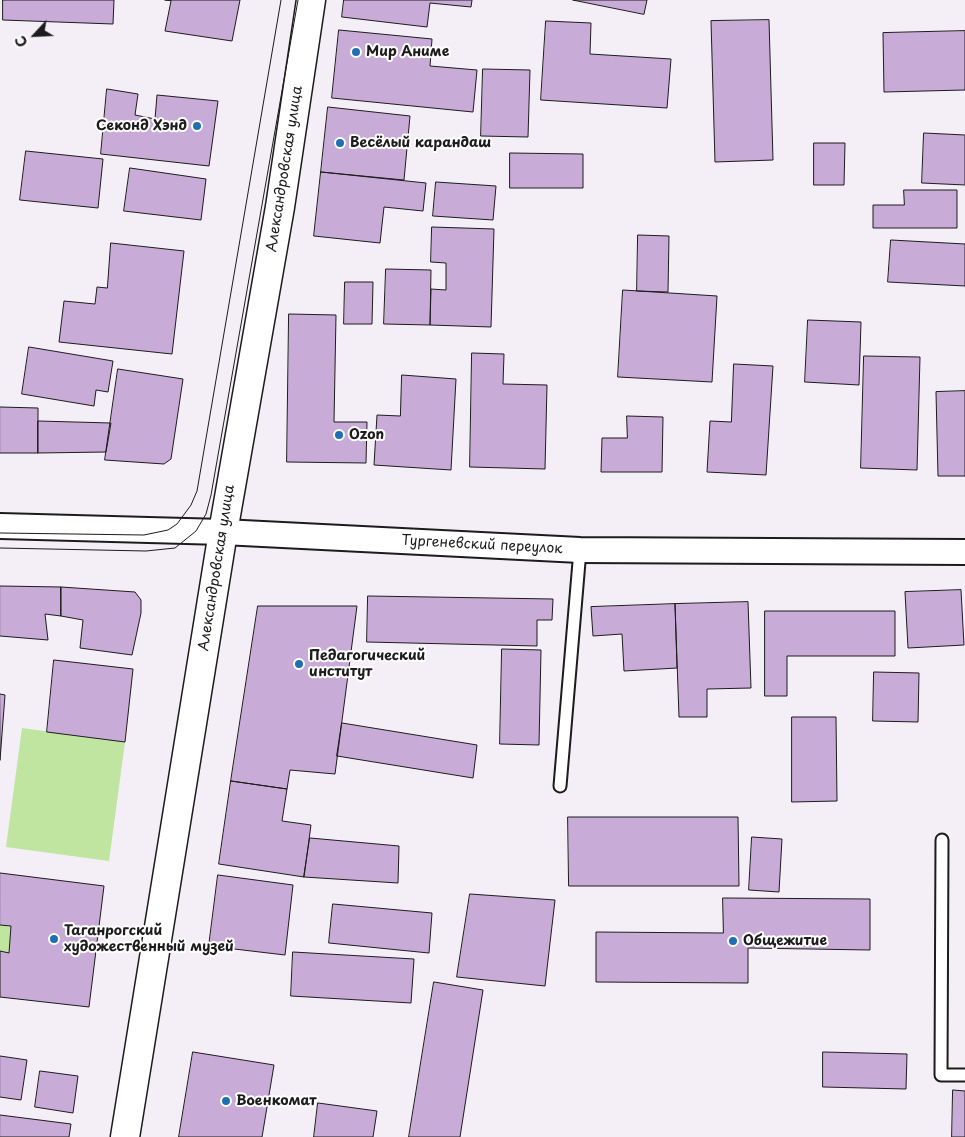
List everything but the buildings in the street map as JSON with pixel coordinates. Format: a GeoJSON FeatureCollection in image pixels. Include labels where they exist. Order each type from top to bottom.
{"type":"FeatureCollection","features":[{"type":"Feature","properties":{"kind":"street","name":"Александровская улица"},"geometry":{"type":"LineString","coordinates":[[125,1137],[223,532],[280,207],[311,0]]}},
{"type":"Feature","properties":{"kind":"street","name":"Тургеневский переулок"},"geometry":{"type":"LineString","coordinates":[[0,526],[223,532],[580,550],[965,552]]}},
{"type":"Feature","properties":{"kind":"lane"},"geometry":{"type":"LineString","coordinates":[[560,786],[580,550]]}},
{"type":"Feature","properties":{"kind":"lane"},"geometry":{"type":"LineString","coordinates":[[942,840],[941,1075],[965,1075]]}},
{"type":"Feature","properties":{"kind":"green space"},"geometry":{"type":"Polygon","coordinates":[[[22,728],[125,742],[109,861],[6,847],[22,728]]]}},
{"type":"Feature","properties":{"kind":"green space"},"geometry":{"type":"Polygon","coordinates":[[[0,925],[11,926],[9,953],[0,951],[0,925]]]}},
{"type":"Feature","properties":{"kind":"tram line"},"geometry":{"type":"LineString","coordinates":[[0,533],[144,535],[168,530],[177,524],[191,505],[197,491],[281,0]]}},
{"type":"Feature","properties":{"kind":"tram line"},"geometry":{"type":"LineString","coordinates":[[0,548],[146,551],[175,548],[196,531],[206,514],[211,495],[298,0]]}},
{"type":"Feature","properties":{"kind":"place","name":"Мир Аниме"},"geometry":{"type":"Point","coordinates":[356,52]}},
{"type":"Feature","properties":{"kind":"place","name":"Секонд Хэнд"},"geometry":{"type":"Point","coordinates":[197,126]}},
{"type":"Feature","properties":{"kind":"place","name":"Весёлый карандаш"},"geometry":{"type":"Point","coordinates":[340,143]}},
{"type":"Feature","properties":{"kind":"place","name":"Ozon"},"geometry":{"type":"Point","coordinates":[339,435]}},
{"type":"Feature","properties":{"kind":"place","name":"Педагогический институт"},"geometry":{"type":"Point","coordinates":[299,664]}},
{"type":"Feature","properties":{"kind":"place","name":"Таганрогский художественный музей"},"geometry":{"type":"Point","coordinates":[54,939]}},
{"type":"Feature","properties":{"kind":"place","name":"Общежитие"},"geometry":{"type":"Point","coordinates":[733,941]}},
{"type":"Feature","properties":{"kind":"place","name":"Военкомат"},"geometry":{"type":"Point","coordinates":[226,1101]}}]}
